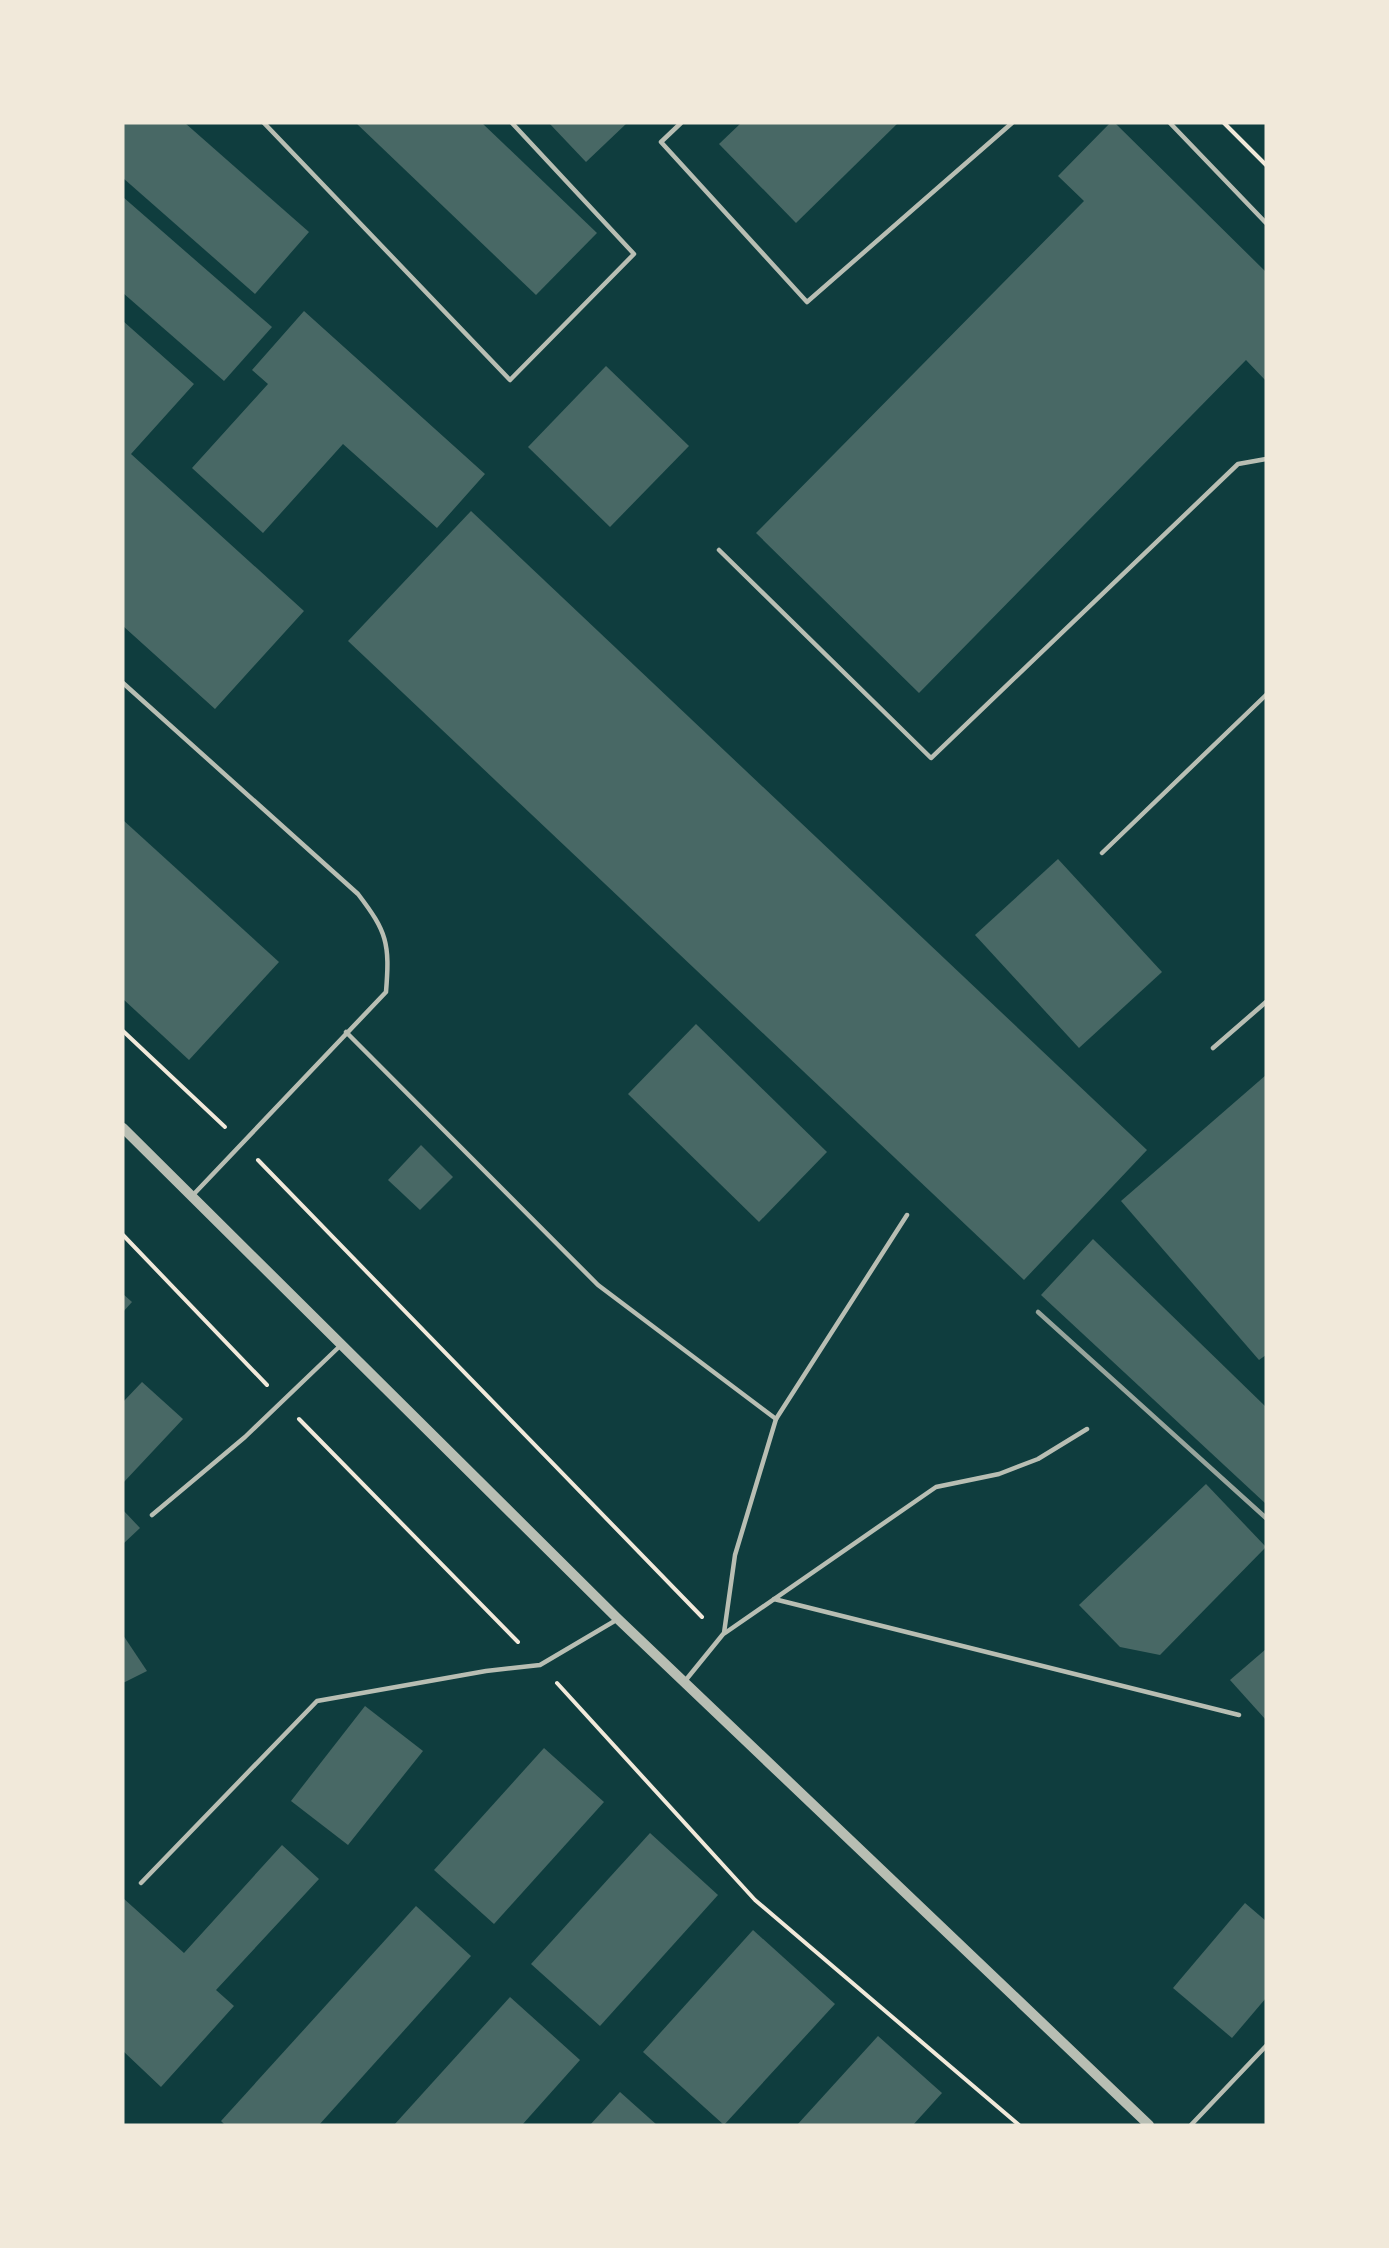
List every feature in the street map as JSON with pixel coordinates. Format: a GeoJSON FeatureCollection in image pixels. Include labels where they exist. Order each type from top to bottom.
{"type":"FeatureCollection","features":[{"type":"Feature","properties":{"kind":"street"},"geometry":{"type":"LineString","coordinates":[[123,1128],[618,1619],[1149,2125]]}},
{"type":"Feature","properties":{"kind":"lane"},"geometry":{"type":"LineString","coordinates":[[264,123],[510,380],[634,254],[512,123]]}},
{"type":"Feature","properties":{"kind":"lane"},"geometry":{"type":"LineString","coordinates":[[681,123],[661,142],[807,302],[1012,123]]}},
{"type":"Feature","properties":{"kind":"lane"},"geometry":{"type":"LineString","coordinates":[[1170,123],[1266,223]]}},
{"type":"Feature","properties":{"kind":"lane"},"geometry":{"type":"LineString","coordinates":[[719,550],[931,758],[1238,464],[1266,459]]}},
{"type":"Feature","properties":{"kind":"lane"},"geometry":{"type":"LineString","coordinates":[[123,683],[358,894],[381,924],[389,959],[386,992],[193,1195]]}},
{"type":"Feature","properties":{"kind":"lane"},"geometry":{"type":"LineString","coordinates":[[1102,853],[1266,695]]}},
{"type":"Feature","properties":{"kind":"lane"},"geometry":{"type":"LineString","coordinates":[[1213,1048],[1266,1002]]}},
{"type":"Feature","properties":{"kind":"lane"},"geometry":{"type":"LineString","coordinates":[[346,1032],[598,1286],[776,1419]]}},
{"type":"Feature","properties":{"kind":"lane"},"geometry":{"type":"LineString","coordinates":[[723,1635],[735,1556],[776,1419],[907,1215]]}},
{"type":"Feature","properties":{"kind":"lane"},"geometry":{"type":"LineString","coordinates":[[152,1515],[283,1402],[341,1345]]}},
{"type":"Feature","properties":{"kind":"lane"},"geometry":{"type":"LineString","coordinates":[[684,1682],[723,1635],[936,1487],[1009,1470],[1038,1459],[1088,1429]]}},
{"type":"Feature","properties":{"kind":"lane"},"geometry":{"type":"LineString","coordinates":[[774,1599],[1239,1715]]}},
{"type":"Feature","properties":{"kind":"lane"},"geometry":{"type":"LineString","coordinates":[[141,1883],[318,1701],[486,1671],[540,1665],[618,1619]]}},
{"type":"Feature","properties":{"kind":"lane"},"geometry":{"type":"LineString","coordinates":[[1191,2125],[1266,2046]]}},
{"type":"Feature","properties":{"kind":"path"},"geometry":{"type":"LineString","coordinates":[[1224,123],[1266,165]]}},
{"type":"Feature","properties":{"kind":"path"},"geometry":{"type":"LineString","coordinates":[[123,1031],[241,1143],[723,1635]]}},
{"type":"Feature","properties":{"kind":"path"},"geometry":{"type":"LineString","coordinates":[[123,1235],[540,1665],[755,1900],[1019,2125]]}},
{"type":"Feature","properties":{"kind":"building"},"geometry":{"type":"Polygon","coordinates":[[[123,123],[185,123],[309,232],[255,294],[123,178],[123,123]]]}},
{"type":"Feature","properties":{"kind":"building"},"geometry":{"type":"Polygon","coordinates":[[[356,123],[482,123],[597,233],[536,295],[356,123]]]}},
{"type":"Feature","properties":{"kind":"building"},"geometry":{"type":"Polygon","coordinates":[[[549,123],[627,123],[586,162],[549,123]]]}},
{"type":"Feature","properties":{"kind":"building"},"geometry":{"type":"Polygon","coordinates":[[[741,123],[898,123],[796,223],[719,144],[741,123]]]}},
{"type":"Feature","properties":{"kind":"building"},"geometry":{"type":"Polygon","coordinates":[[[1110,123],[1115,123],[1266,272],[1266,381],[1246,360],[919,693],[756,533],[1084,201],[1058,176],[1110,123]]]}},
{"type":"Feature","properties":{"kind":"building"},"geometry":{"type":"Polygon","coordinates":[[[123,197],[272,327],[224,381],[123,293],[123,197]]]}},
{"type":"Feature","properties":{"kind":"building"},"geometry":{"type":"Polygon","coordinates":[[[304,311],[485,474],[437,528],[343,444],[263,533],[192,468],[268,384],[252,370],[304,311]]]}},
{"type":"Feature","properties":{"kind":"building"},"geometry":{"type":"Polygon","coordinates":[[[123,321],[194,384],[131,454],[304,611],[215,709],[123,626],[123,321]]]}},
{"type":"Feature","properties":{"kind":"building"},"geometry":{"type":"Polygon","coordinates":[[[606,366],[689,446],[610,527],[528,447],[606,366]]]}},
{"type":"Feature","properties":{"kind":"building"},"geometry":{"type":"Polygon","coordinates":[[[471,511],[1147,1150],[1024,1280],[348,641],[471,511]]]}},
{"type":"Feature","properties":{"kind":"building"},"geometry":{"type":"Polygon","coordinates":[[[123,820],[279,962],[189,1060],[123,999],[123,820]]]}},
{"type":"Feature","properties":{"kind":"building"},"geometry":{"type":"Polygon","coordinates":[[[1058,859],[1162,972],[1079,1048],[975,935],[1058,859]]]}},
{"type":"Feature","properties":{"kind":"building"},"geometry":{"type":"Polygon","coordinates":[[[696,1024],[827,1152],[759,1222],[628,1094],[696,1024]]]}},
{"type":"Feature","properties":{"kind":"building"},"geometry":{"type":"Polygon","coordinates":[[[1266,1075],[1266,1355],[1259,1360],[1121,1201],[1266,1075]]]}},
{"type":"Feature","properties":{"kind":"building"},"geometry":{"type":"Polygon","coordinates":[[[421,1145],[453,1177],[420,1210],[388,1180],[421,1145]]]}},
{"type":"Feature","properties":{"kind":"building"},"geometry":{"type":"Polygon","coordinates":[[[1093,1239],[1266,1407],[1266,1504],[1041,1295],[1093,1239]]]}},
{"type":"Feature","properties":{"kind":"building"},"geometry":{"type":"Polygon","coordinates":[[[123,1294],[132,1302],[123,1312],[123,1294]]]}},
{"type":"Feature","properties":{"kind":"building"},"geometry":{"type":"Polygon","coordinates":[[[142,1382],[183,1419],[123,1483],[123,1402],[142,1382]]]}},
{"type":"Feature","properties":{"kind":"building"},"geometry":{"type":"Polygon","coordinates":[[[1206,1484],[1266,1547],[1160,1655],[1120,1647],[1079,1605],[1206,1484]]]}},
{"type":"Feature","properties":{"kind":"building"},"geometry":{"type":"Polygon","coordinates":[[[123,1510],[140,1528],[123,1544],[123,1510]]]}},
{"type":"Feature","properties":{"kind":"building"},"geometry":{"type":"Polygon","coordinates":[[[123,1635],[147,1671],[123,1683],[123,1635]]]}},
{"type":"Feature","properties":{"kind":"building"},"geometry":{"type":"Polygon","coordinates":[[[1266,1649],[1266,1720],[1230,1680],[1266,1649]]]}},
{"type":"Feature","properties":{"kind":"building"},"geometry":{"type":"Polygon","coordinates":[[[365,1706],[423,1751],[348,1845],[291,1801],[365,1706]]]}},
{"type":"Feature","properties":{"kind":"building"},"geometry":{"type":"Polygon","coordinates":[[[544,1748],[604,1802],[494,1924],[434,1870],[544,1748]]]}},
{"type":"Feature","properties":{"kind":"building"},"geometry":{"type":"Polygon","coordinates":[[[650,1833],[718,1895],[600,2026],[531,1964],[650,1833]]]}},
{"type":"Feature","properties":{"kind":"building"},"geometry":{"type":"Polygon","coordinates":[[[282,1845],[319,1879],[216,1990],[234,2006],[161,2087],[123,2051],[123,1898],[184,1953],[282,1845]]]}},
{"type":"Feature","properties":{"kind":"building"},"geometry":{"type":"Polygon","coordinates":[[[1245,1903],[1266,1921],[1266,1998],[1232,2038],[1173,1988],[1245,1903]]]}},
{"type":"Feature","properties":{"kind":"building"},"geometry":{"type":"Polygon","coordinates":[[[416,1906],[471,1956],[319,2125],[225,2125],[221,2121],[416,1906]]]}},
{"type":"Feature","properties":{"kind":"building"},"geometry":{"type":"Polygon","coordinates":[[[753,1930],[835,2004],[724,2125],[643,2052],[753,1930]]]}},
{"type":"Feature","properties":{"kind":"building"},"geometry":{"type":"Polygon","coordinates":[[[510,1997],[580,2060],[522,2125],[394,2125],[510,1997]]]}},
{"type":"Feature","properties":{"kind":"building"},"geometry":{"type":"Polygon","coordinates":[[[878,2036],[942,2093],[913,2125],[797,2125],[878,2036]]]}},
{"type":"Feature","properties":{"kind":"building"},"geometry":{"type":"Polygon","coordinates":[[[620,2092],[657,2125],[590,2125],[620,2092]]]}},
{"type":"Feature","properties":{"kind":"railway"},"geometry":{"type":"LineString","coordinates":[[1038,1312],[1266,1518]]}}]}
